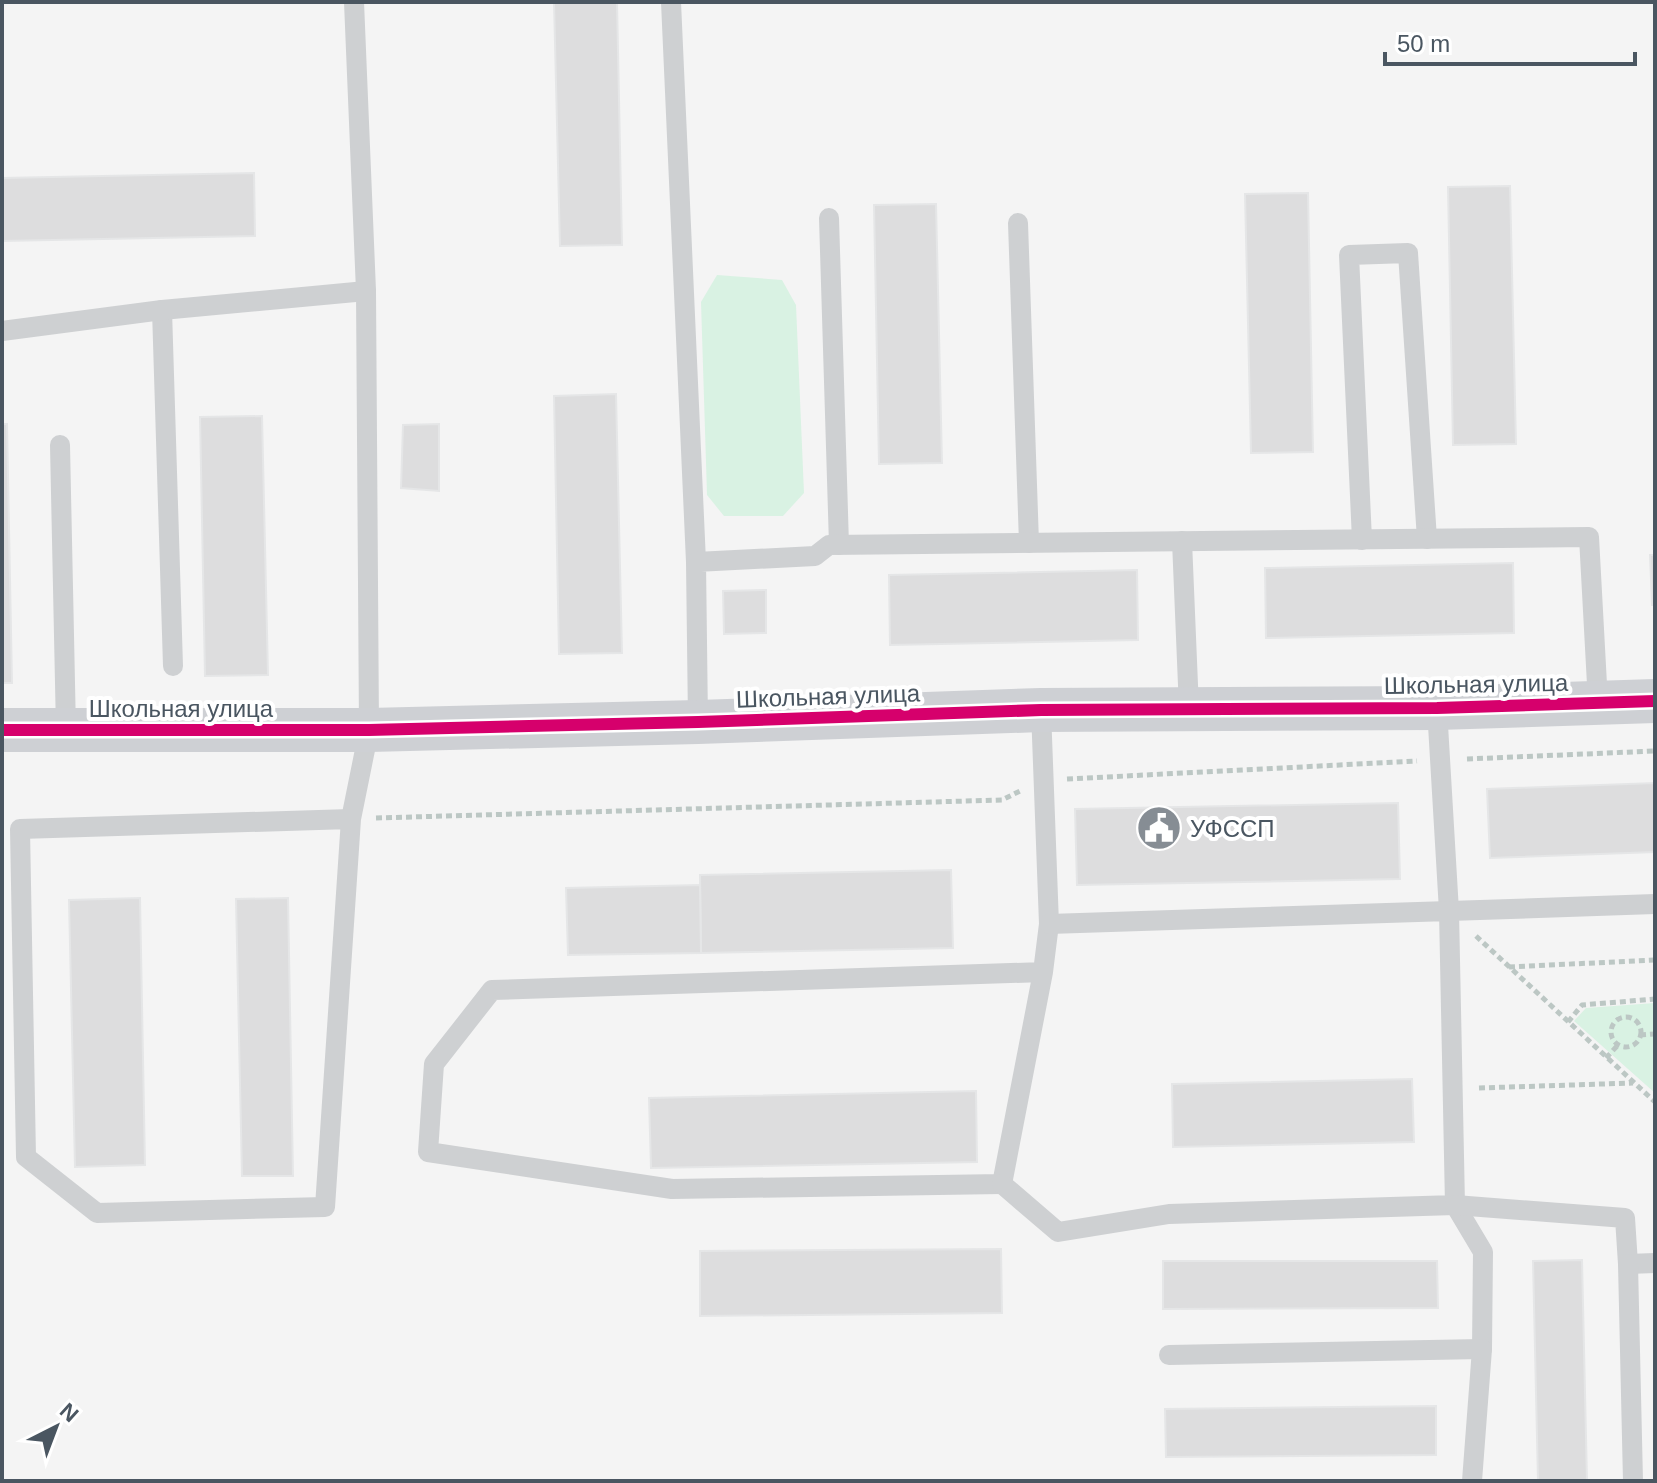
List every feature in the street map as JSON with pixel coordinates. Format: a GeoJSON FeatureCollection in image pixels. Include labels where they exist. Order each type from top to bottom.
{"type":"FeatureCollection","features":[{"type":"Feature","properties":{"kind":"street","name":"Школьная улица"},"geometry":{"type":"LineString","coordinates":[[2,730],[369,730],[1041,710],[1437,708],[1655,701]]}},
{"type":"Feature","properties":{"kind":"lane"},"geometry":{"type":"LineString","coordinates":[[351,819],[20,829],[26,1157],[97,1213],[325,1207],[351,819],[369,730],[366,291],[354,2]]}},
{"type":"Feature","properties":{"kind":"lane"},"geometry":{"type":"LineString","coordinates":[[671,2],[696,562],[698,722]]}},
{"type":"Feature","properties":{"kind":"lane"},"geometry":{"type":"LineString","coordinates":[[829,218],[839,545]]}},
{"type":"Feature","properties":{"kind":"lane"},"geometry":{"type":"LineString","coordinates":[[1018,223],[1029,543]]}},
{"type":"Feature","properties":{"kind":"lane"},"geometry":{"type":"LineString","coordinates":[[1362,540],[1349,255],[1408,253],[1427,539]]}},
{"type":"Feature","properties":{"kind":"lane"},"geometry":{"type":"LineString","coordinates":[[2,331],[162,310],[366,291]]}},
{"type":"Feature","properties":{"kind":"lane"},"geometry":{"type":"LineString","coordinates":[[162,310],[173,666]]}},
{"type":"Feature","properties":{"kind":"lane"},"geometry":{"type":"LineString","coordinates":[[60,445],[66,730]]}},
{"type":"Feature","properties":{"kind":"lane"},"geometry":{"type":"LineString","coordinates":[[696,562],[815,556],[829,545],[1589,537],[1598,703]]}},
{"type":"Feature","properties":{"kind":"lane"},"geometry":{"type":"LineString","coordinates":[[1182,541],[1189,709]]}},
{"type":"Feature","properties":{"kind":"lane"},"geometry":{"type":"LineString","coordinates":[[1437,708],[1449,911],[1455,1205],[1483,1252],[1482,1349],[1472,1481]]}},
{"type":"Feature","properties":{"kind":"lane"},"geometry":{"type":"LineString","coordinates":[[1002,1184],[1043,972],[1049,924],[1041,710]]}},
{"type":"Feature","properties":{"kind":"lane"},"geometry":{"type":"LineString","coordinates":[[1049,924],[1655,904]]}},
{"type":"Feature","properties":{"kind":"lane"},"geometry":{"type":"LineString","coordinates":[[1043,972],[492,990],[434,1064],[428,1152],[672,1189],[1002,1184],[1058,1232],[1169,1214],[1455,1205],[1625,1218],[1633,1481]]}},
{"type":"Feature","properties":{"kind":"lane"},"geometry":{"type":"LineString","coordinates":[[1628,1264],[1655,1263]]}},
{"type":"Feature","properties":{"kind":"lane"},"geometry":{"type":"LineString","coordinates":[[1169,1355],[1482,1349]]}},
{"type":"Feature","properties":{"kind":"path"},"geometry":{"type":"LineString","coordinates":[[351,819],[1002,800],[1043,780],[1655,751]]}},
{"type":"Feature","properties":{"kind":"path"},"geometry":{"type":"LineString","coordinates":[[1449,911],[1655,1102]]}},
{"type":"Feature","properties":{"kind":"path"},"geometry":{"type":"LineString","coordinates":[[1508,967],[1655,960]]}},
{"type":"Feature","properties":{"kind":"path"},"geometry":{"type":"LineString","coordinates":[[1568,1022],[1582,1005],[1655,999]]}},
{"type":"Feature","properties":{"kind":"path"},"geometry":{"type":"LineString","coordinates":[[1624,1002],[1625,1017]]}},
{"type":"Feature","properties":{"kind":"path"},"geometry":{"type":"LineString","coordinates":[[1625,1017],[1636,1021],[1641,1029],[1640,1035],[1633,1046],[1623,1048],[1610,1034],[1611,1025],[1618,1018],[1625,1017]]}},
{"type":"Feature","properties":{"kind":"path"},"geometry":{"type":"LineString","coordinates":[[1640,1035],[1655,1034]]}},
{"type":"Feature","properties":{"kind":"path"},"geometry":{"type":"LineString","coordinates":[[1606,1058],[1618,1045]]}},
{"type":"Feature","properties":{"kind":"path"},"geometry":{"type":"LineString","coordinates":[[1452,1089],[1634,1083]]}},
{"type":"Feature","properties":{"kind":"green space"},"geometry":{"type":"Polygon","coordinates":[[[717,275],[782,280],[796,305],[804,493],[783,516],[724,516],[707,495],[701,302],[717,275]]]}},
{"type":"Feature","properties":{"kind":"green space"},"geometry":{"type":"Polygon","coordinates":[[[1655,1003],[1655,1093],[1574,1021],[1586,1008],[1655,1003]]]}},
{"type":"Feature","properties":{"kind":"building"},"geometry":{"type":"Polygon","coordinates":[[[554,2],[617,2],[622,245],[560,246],[554,2]]]}},
{"type":"Feature","properties":{"kind":"building"},"geometry":{"type":"Polygon","coordinates":[[[254,173],[255,236],[2,241],[2,178],[254,173]]]}},
{"type":"Feature","properties":{"kind":"building"},"geometry":{"type":"Polygon","coordinates":[[[1510,186],[1516,444],[1453,445],[1448,187],[1510,186]]]}},
{"type":"Feature","properties":{"kind":"building"},"geometry":{"type":"Polygon","coordinates":[[[1308,193],[1313,452],[1251,453],[1245,194],[1308,193]]]}},
{"type":"Feature","properties":{"kind":"building"},"geometry":{"type":"Polygon","coordinates":[[[936,204],[942,463],[879,464],[874,205],[936,204]]]}},
{"type":"Feature","properties":{"kind":"building"},"geometry":{"type":"Polygon","coordinates":[[[616,394],[622,653],[559,654],[554,396],[616,394]]]}},
{"type":"Feature","properties":{"kind":"building"},"geometry":{"type":"Polygon","coordinates":[[[262,416],[268,675],[205,676],[200,417],[262,416]]]}},
{"type":"Feature","properties":{"kind":"building"},"geometry":{"type":"Polygon","coordinates":[[[2,424],[7,424],[12,683],[2,683],[2,424]]]}},
{"type":"Feature","properties":{"kind":"building"},"geometry":{"type":"Polygon","coordinates":[[[439,424],[439,491],[401,488],[403,425],[439,424]]]}},
{"type":"Feature","properties":{"kind":"building"},"geometry":{"type":"Polygon","coordinates":[[[1650,555],[1655,555],[1655,605],[1652,605],[1650,555]]]}},
{"type":"Feature","properties":{"kind":"building"},"geometry":{"type":"Polygon","coordinates":[[[1513,563],[1514,633],[1266,638],[1265,568],[1513,563]]]}},
{"type":"Feature","properties":{"kind":"building"},"geometry":{"type":"Polygon","coordinates":[[[1137,570],[1138,640],[890,645],[889,575],[1137,570]]]}},
{"type":"Feature","properties":{"kind":"building"},"geometry":{"type":"Polygon","coordinates":[[[766,590],[766,633],[724,634],[723,591],[766,590]]]}},
{"type":"Feature","properties":{"kind":"building"},"geometry":{"type":"Polygon","coordinates":[[[1655,783],[1655,852],[1490,858],[1487,789],[1655,783]]]}},
{"type":"Feature","properties":{"kind":"building"},"geometry":{"type":"Polygon","coordinates":[[[1398,803],[1400,879],[1077,885],[1075,809],[1398,803]]]}},
{"type":"Feature","properties":{"kind":"building"},"geometry":{"type":"Polygon","coordinates":[[[951,870],[953,948],[701,953],[700,875],[951,870]]]}},
{"type":"Feature","properties":{"kind":"building"},"geometry":{"type":"Polygon","coordinates":[[[700,885],[701,953],[568,955],[566,888],[700,885]]]}},
{"type":"Feature","properties":{"kind":"building"},"geometry":{"type":"Polygon","coordinates":[[[140,898],[145,1165],[75,1167],[69,900],[140,898]]]}},
{"type":"Feature","properties":{"kind":"building"},"geometry":{"type":"Polygon","coordinates":[[[288,898],[293,1176],[242,1176],[236,899],[288,898]]]}},
{"type":"Feature","properties":{"kind":"building"},"geometry":{"type":"Polygon","coordinates":[[[1412,1079],[1414,1142],[1173,1147],[1172,1084],[1412,1079]]]}},
{"type":"Feature","properties":{"kind":"building"},"geometry":{"type":"Polygon","coordinates":[[[976,1091],[977,1162],[651,1168],[649,1098],[976,1091]]]}},
{"type":"Feature","properties":{"kind":"building"},"geometry":{"type":"Polygon","coordinates":[[[1001,1249],[1002,1313],[700,1316],[700,1251],[1001,1249]]]}},
{"type":"Feature","properties":{"kind":"building"},"geometry":{"type":"Polygon","coordinates":[[[1582,1260],[1587,1481],[1538,1481],[1533,1261],[1582,1260]]]}},
{"type":"Feature","properties":{"kind":"building"},"geometry":{"type":"Polygon","coordinates":[[[1163,1261],[1437,1261],[1438,1308],[1163,1309],[1163,1261]]]}},
{"type":"Feature","properties":{"kind":"building"},"geometry":{"type":"Polygon","coordinates":[[[1436,1406],[1436,1455],[1166,1457],[1165,1409],[1436,1406]]]}},
{"type":"Feature","properties":{"kind":"cycle path"},"geometry":{"type":"LineString","coordinates":[[2,730],[369,730],[1041,710],[1437,708],[1655,701]]}},
{"type":"Feature","properties":{"kind":"place","name":"УФССП"},"geometry":{"type":"Point","coordinates":[1159,828]}}]}
